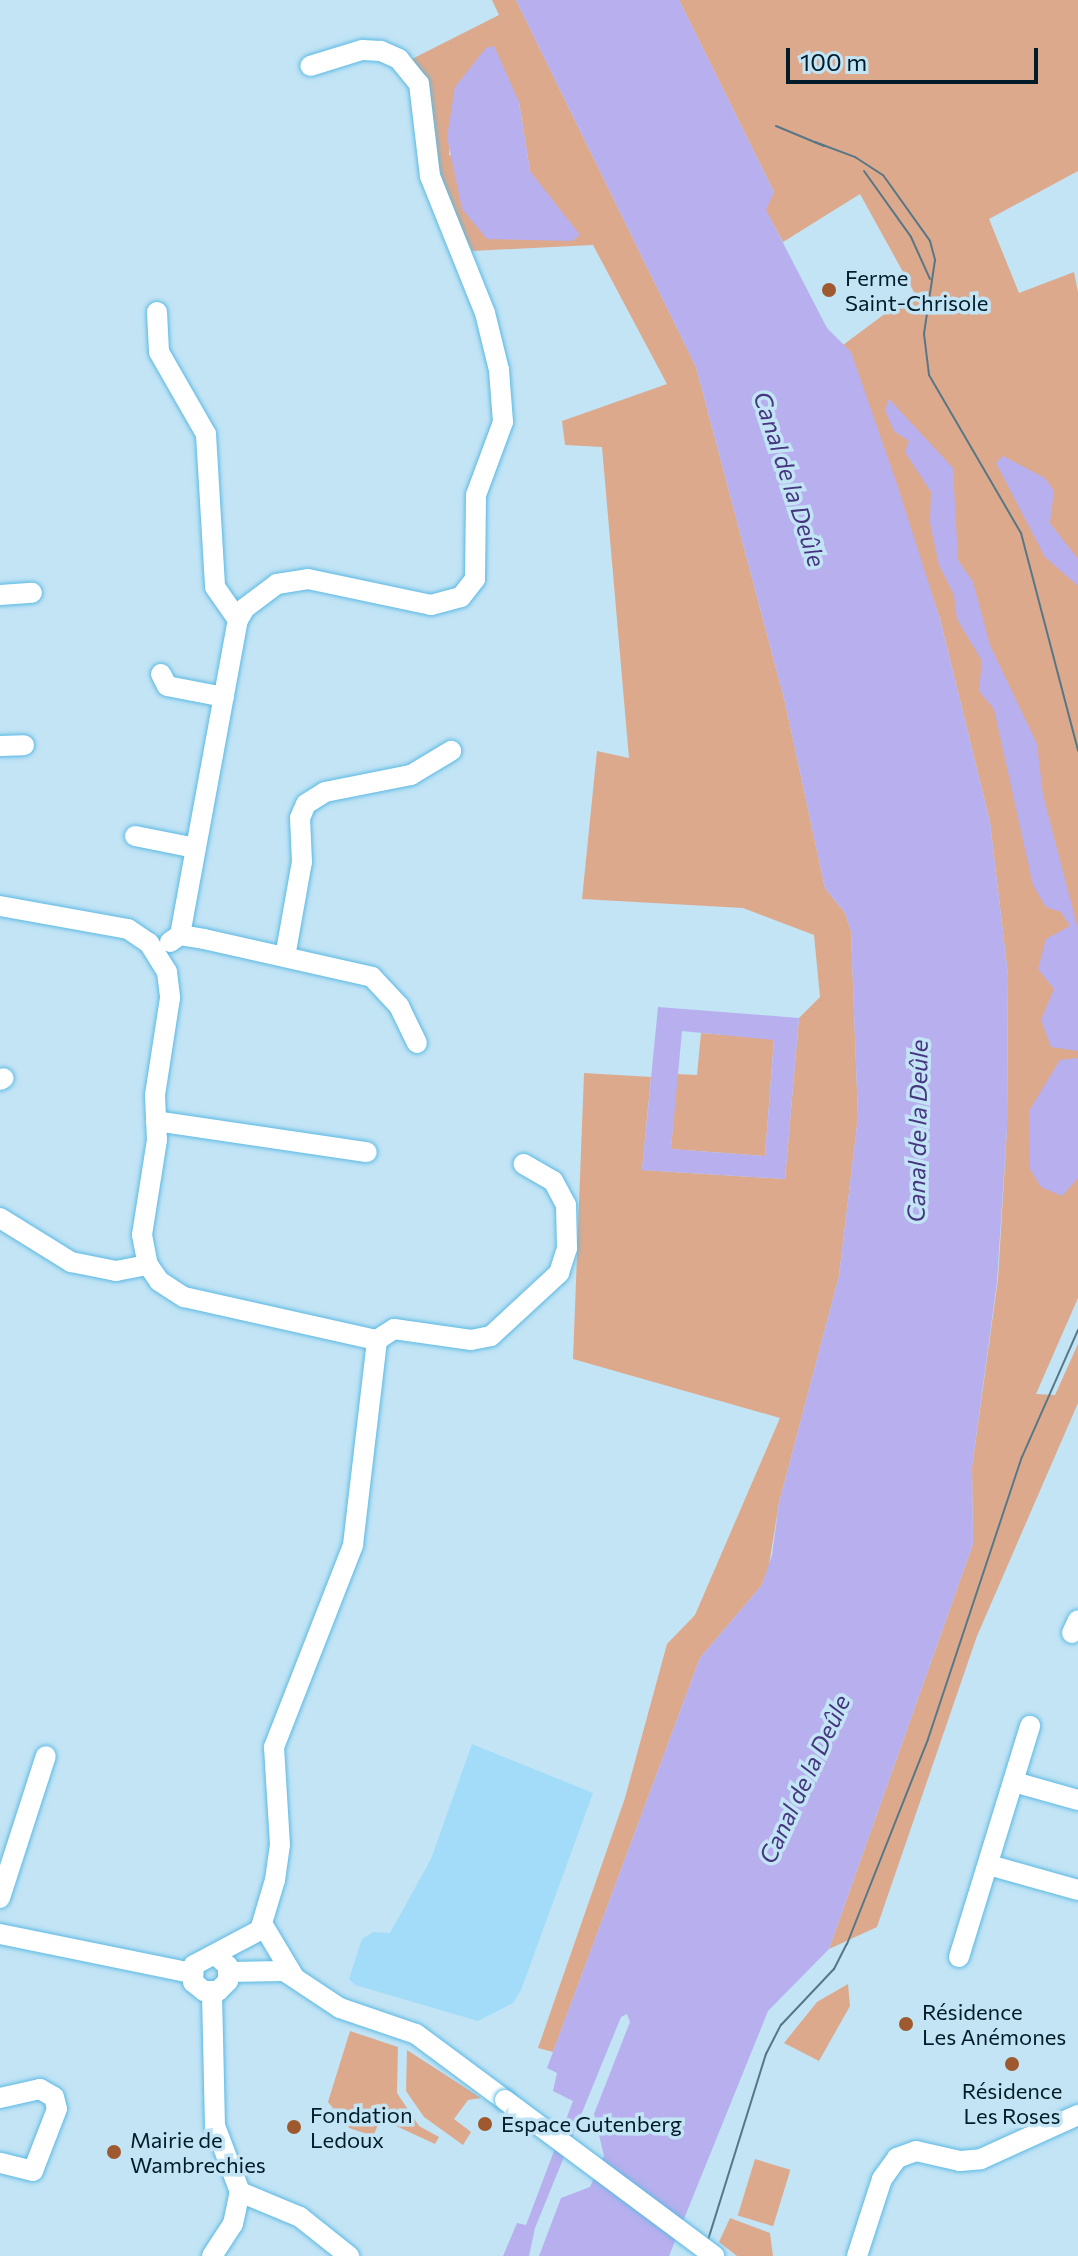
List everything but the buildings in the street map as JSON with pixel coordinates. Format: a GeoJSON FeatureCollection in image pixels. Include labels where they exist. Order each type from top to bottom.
{"type":"FeatureCollection","features":[{"type":"Feature","properties":{"kind":"street"},"geometry":{"type":"LineString","coordinates":[[157,952],[180,935],[238,620],[259,594],[297,579],[431,605],[461,597],[475,579],[476,495],[503,422],[499,370],[485,313],[430,176],[419,84],[399,59],[381,51],[362,50],[310,66]]}},
{"type":"Feature","properties":{"kind":"street"},"geometry":{"type":"LineString","coordinates":[[157,312],[159,352],[206,434],[215,587],[238,620]]}},
{"type":"Feature","properties":{"kind":"street"},"geometry":{"type":"LineString","coordinates":[[0,595],[32,593]]}},
{"type":"Feature","properties":{"kind":"street"},"geometry":{"type":"LineString","coordinates":[[161,674],[167,686],[224,697]]}},
{"type":"Feature","properties":{"kind":"street"},"geometry":{"type":"LineString","coordinates":[[0,746],[24,745]]}},
{"type":"Feature","properties":{"kind":"street"},"geometry":{"type":"LineString","coordinates":[[285,957],[302,862],[300,818],[306,804],[325,792],[411,775],[451,751]]}},
{"type":"Feature","properties":{"kind":"street"},"geometry":{"type":"LineString","coordinates":[[135,836],[195,848]]}},
{"type":"Feature","properties":{"kind":"street"},"geometry":{"type":"LineString","coordinates":[[0,906],[128,929],[157,952],[170,988],[155,1095],[156,1121],[142,1235],[148,1265],[167,1288],[184,1297],[377,1340],[394,1329],[471,1340],[491,1336],[559,1273],[567,1248],[566,1205],[553,1181],[524,1164]]}},
{"type":"Feature","properties":{"kind":"street"},"geometry":{"type":"LineString","coordinates":[[180,935],[372,977],[399,1006],[420,1040]]}},
{"type":"Feature","properties":{"kind":"street"},"geometry":{"type":"LineString","coordinates":[[156,1121],[367,1152]]}},
{"type":"Feature","properties":{"kind":"street"},"geometry":{"type":"LineString","coordinates":[[0,1218],[71,1262],[116,1271],[148,1265]]}},
{"type":"Feature","properties":{"kind":"street"},"geometry":{"type":"LineString","coordinates":[[192,1973],[197,1987],[212,1992],[225,1985],[224,1964],[263,1925],[280,1858],[274,1747],[353,1545],[377,1340]]}},
{"type":"Feature","properties":{"kind":"street"},"geometry":{"type":"LineString","coordinates":[[959,1957],[1030,1726]]}},
{"type":"Feature","properties":{"kind":"street"},"geometry":{"type":"LineString","coordinates":[[0,1898],[46,1756]]}},
{"type":"Feature","properties":{"kind":"street"},"geometry":{"type":"LineString","coordinates":[[1014,1782],[1078,1800]]}},
{"type":"Feature","properties":{"kind":"street"},"geometry":{"type":"LineString","coordinates":[[989,1865],[1078,1890]]}},
{"type":"Feature","properties":{"kind":"street"},"geometry":{"type":"LineString","coordinates":[[263,1925],[294,1977]]}},
{"type":"Feature","properties":{"kind":"street"},"geometry":{"type":"LineString","coordinates":[[0,1934],[192,1973]]}},
{"type":"Feature","properties":{"kind":"street"},"geometry":{"type":"LineString","coordinates":[[192,1973],[202,1957],[224,1964],[270,1968],[294,1977],[340,2008],[416,2034],[714,2256]]}},
{"type":"Feature","properties":{"kind":"street"},"geometry":{"type":"LineString","coordinates":[[212,1992],[217,2135],[240,2192],[233,2224],[212,2256]]}},
{"type":"Feature","properties":{"kind":"street"},"geometry":{"type":"LineString","coordinates":[[0,2098],[40,2089],[54,2097],[57,2109],[33,2171],[0,2163]]}},
{"type":"Feature","properties":{"kind":"street"},"geometry":{"type":"LineString","coordinates":[[857,2256],[882,2179],[897,2158],[916,2151],[960,2161],[981,2159],[1078,2115]]}},
{"type":"Feature","properties":{"kind":"street"},"geometry":{"type":"LineString","coordinates":[[240,2192],[300,2217],[349,2256]]}},
{"type":"Feature","properties":{"kind":"shaded area"},"geometry":{"type":"Polygon","coordinates":[[[492,0],[516,0],[696,367],[785,702],[825,888],[845,913],[851,931],[858,1117],[839,1276],[779,1503],[769,1565],[762,1585],[700,1658],[553,2052],[538,2048],[625,1798],[667,1644],[695,1615],[780,1418],[573,1359],[584,1073],[651,1077],[642,1170],[785,1179],[799,1018],[820,997],[814,935],[743,908],[582,899],[597,751],[629,758],[602,447],[565,445],[562,421],[667,384],[593,245],[472,251],[449,204],[410,60],[499,15],[492,0]],[[455,87],[449,155],[530,171],[519,102],[455,87]]]}},
{"type":"Feature","properties":{"kind":"shaded area"},"geometry":{"type":"Polygon","coordinates":[[[679,0],[1078,0],[1078,171],[989,219],[1019,293],[1074,272],[1078,292],[1078,1298],[1036,1394],[1055,1395],[1078,1344],[1078,1403],[977,1636],[877,1927],[829,1949],[973,1544],[972,1467],[998,1279],[1007,1128],[1008,975],[990,822],[940,619],[851,353],[843,345],[914,292],[860,194],[783,242],[765,209],[774,192],[679,0]]]}},
{"type":"Feature","properties":{"kind":"shaded area"},"geometry":{"type":"Polygon","coordinates":[[[701,1033],[774,1039],[765,1156],[671,1149],[677,1074],[697,1075],[701,1033]]]}},
{"type":"Feature","properties":{"kind":"shaded area"},"geometry":{"type":"Polygon","coordinates":[[[472,1744],[593,1793],[521,1990],[513,2003],[478,2021],[355,1985],[349,1979],[362,1939],[373,1932],[390,1933],[431,1859],[472,1744]]]}},
{"type":"Feature","properties":{"kind":"shaded area"},"geometry":{"type":"Polygon","coordinates":[[[848,1984],[850,2006],[819,2061],[784,2043],[817,2002],[848,1984]]]}},
{"type":"Feature","properties":{"kind":"shaded area"},"geometry":{"type":"Polygon","coordinates":[[[350,2031],[398,2047],[397,2093],[419,2126],[439,2137],[435,2144],[381,2119],[373,2136],[349,2128],[328,2102],[350,2031]]]}},
{"type":"Feature","properties":{"kind":"shaded area"},"geometry":{"type":"Polygon","coordinates":[[[407,2050],[481,2098],[468,2100],[454,2119],[471,2132],[463,2145],[424,2117],[406,2091],[407,2050]]]}},
{"type":"Feature","properties":{"kind":"shaded area"},"geometry":{"type":"Polygon","coordinates":[[[755,2159],[790,2170],[773,2226],[738,2215],[755,2159]]]}},
{"type":"Feature","properties":{"kind":"shaded area"},"geometry":{"type":"Polygon","coordinates":[[[730,2218],[770,2233],[773,2256],[737,2256],[719,2242],[730,2218]]]}},
{"type":"Feature","properties":{"kind":"water","name":"Canal de la Deûle"},"geometry":{"type":"Polygon","coordinates":[[[516,0],[679,0],[774,192],[766,210],[827,328],[851,352],[897,484],[940,619],[990,822],[1008,975],[1007,1128],[997,1282],[972,1467],[973,1544],[829,1949],[768,2011],[669,2256],[539,2256],[561,2198],[590,2187],[604,2156],[594,2114],[630,2022],[627,2014],[621,2017],[535,2228],[529,2256],[503,2256],[517,2223],[526,2225],[573,2101],[553,2091],[557,2073],[547,2068],[700,1658],[762,1585],[772,1555],[779,1503],[839,1276],[858,1117],[851,931],[845,913],[825,888],[785,702],[696,367],[516,0]]]}},
{"type":"Feature","properties":{"kind":"water"},"geometry":{"type":"Polygon","coordinates":[[[494,46],[519,102],[530,171],[580,235],[572,241],[487,239],[462,209],[447,137],[455,87],[486,48],[494,46]]]}},
{"type":"Feature","properties":{"kind":"water"},"geometry":{"type":"Polygon","coordinates":[[[889,399],[953,468],[958,560],[973,582],[990,645],[1037,744],[1043,795],[1078,929],[1078,1051],[1051,1047],[1041,1020],[1054,989],[1038,969],[1046,939],[1070,926],[1061,912],[1046,907],[1033,885],[994,709],[979,691],[982,661],[957,619],[954,595],[939,565],[930,523],[931,492],[905,452],[909,441],[894,431],[885,410],[889,399]]]}},
{"type":"Feature","properties":{"kind":"water"},"geometry":{"type":"Polygon","coordinates":[[[1003,456],[1045,478],[1054,491],[1050,523],[1078,559],[1078,586],[1045,557],[996,463],[1003,456]]]}},
{"type":"Feature","properties":{"kind":"water"},"geometry":{"type":"Polygon","coordinates":[[[658,1007],[799,1018],[785,1179],[642,1170],[658,1007]],[[682,1031],[671,1149],[765,1156],[774,1040],[682,1031]]]}},
{"type":"Feature","properties":{"kind":"water"},"geometry":{"type":"Polygon","coordinates":[[[1078,1058],[1078,1178],[1062,1196],[1041,1187],[1030,1169],[1029,1111],[1060,1060],[1078,1058]]]}},
{"type":"Feature","properties":{"kind":"tram line"},"geometry":{"type":"LineString","coordinates":[[776,126],[824,146]]}},
{"type":"Feature","properties":{"kind":"tram line"},"geometry":{"type":"LineString","coordinates":[[815,142],[855,157],[883,175],[930,241],[935,260],[924,334],[929,375],[1021,533],[1078,751]]}},
{"type":"Feature","properties":{"kind":"tram line"},"geometry":{"type":"LineString","coordinates":[[864,171],[911,237],[930,279]]}},
{"type":"Feature","properties":{"kind":"tram line"},"geometry":{"type":"LineString","coordinates":[[703,2256],[766,2054],[781,2025],[834,1969],[847,1944],[928,1739],[1022,1457],[1078,1330]]}},
{"type":"Feature","properties":{"kind":"place","name":"Ferme Saint-Chrisole"},"geometry":{"type":"Point","coordinates":[829,290]}},
{"type":"Feature","properties":{"kind":"place","name":"Résidence Les Anémones"},"geometry":{"type":"Point","coordinates":[906,2024]}},
{"type":"Feature","properties":{"kind":"place","name":"Résidence Les Roses"},"geometry":{"type":"Point","coordinates":[1012,2064]}},
{"type":"Feature","properties":{"kind":"place","name":"Espace Gutenberg"},"geometry":{"type":"Point","coordinates":[485,2124]}},
{"type":"Feature","properties":{"kind":"place","name":"Fondation Ledoux"},"geometry":{"type":"Point","coordinates":[294,2127]}},
{"type":"Feature","properties":{"kind":"place","name":"Mairie de Wambrechies"},"geometry":{"type":"Point","coordinates":[114,2152]}}]}
